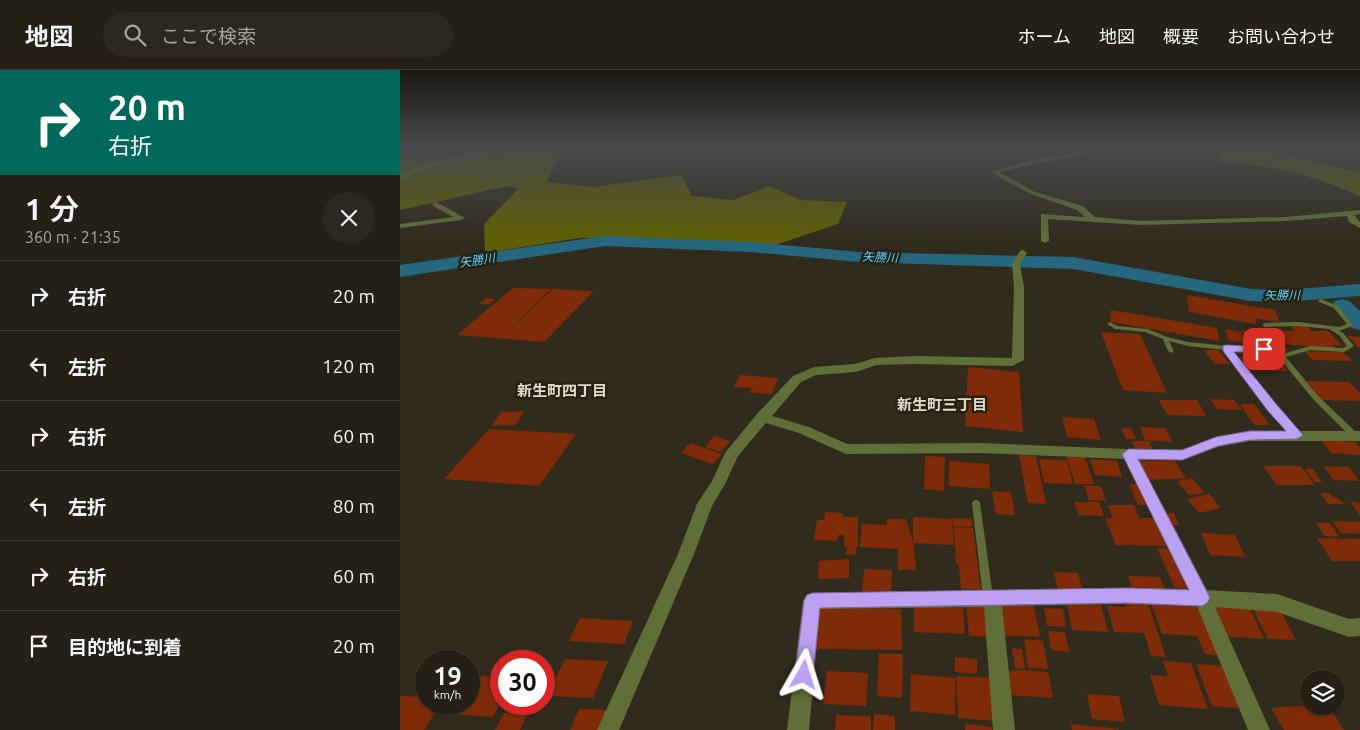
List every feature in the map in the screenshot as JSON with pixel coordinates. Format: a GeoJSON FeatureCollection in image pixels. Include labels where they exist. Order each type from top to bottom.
{"type":"FeatureCollection","features":[{"type":"Feature","properties":{"kind":"street"},"geometry":{"type":"LineString","coordinates":[[1004,178],[1033,194],[1080,208],[1092,219]]}},
{"type":"Feature","properties":{"kind":"street"},"geometry":{"type":"LineString","coordinates":[[400,226],[460,218],[436,204]]}},
{"type":"Feature","properties":{"kind":"street"},"geometry":{"type":"LineString","coordinates":[[1045,241],[1044,216],[1140,223],[1278,219],[1360,212]]}},
{"type":"Feature","properties":{"kind":"street"},"geometry":{"type":"LineString","coordinates":[[1350,214],[1352,220],[1360,226]]}},
{"type":"Feature","properties":{"kind":"street"},"geometry":{"type":"LineString","coordinates":[[608,730],[686,554],[705,504],[718,484],[732,453],[762,417],[797,379],[814,371],[856,368],[875,362],[915,360],[1012,362],[1018,360],[1020,258]]}},
{"type":"Feature","properties":{"kind":"street"},"geometry":{"type":"LineString","coordinates":[[762,417],[804,430],[846,449],[982,448],[1182,455],[1225,440],[1250,436],[1357,436]]}},
{"type":"Feature","properties":{"kind":"street"},"geometry":{"type":"LineString","coordinates":[[1129,454],[1202,598],[1258,730]]}},
{"type":"Feature","properties":{"kind":"street"},"geometry":{"type":"LineString","coordinates":[[798,730],[812,601],[1127,596],[1202,598],[1277,604],[1349,628],[1360,627]]}},
{"type":"Feature","properties":{"kind":"street"},"geometry":{"type":"LineString","coordinates":[[990,598],[1004,730]]}},
{"type":"Feature","properties":{"kind":"lane"},"geometry":{"type":"LineString","coordinates":[[1264,326],[1298,324],[1340,329],[1350,325],[1336,307],[1321,301]]}},
{"type":"Feature","properties":{"kind":"lane"},"geometry":{"type":"LineString","coordinates":[[1110,324],[1117,328],[1146,330],[1165,338],[1188,344],[1264,349],[1280,354],[1294,353],[1310,348],[1344,350],[1351,346],[1341,334],[1332,329]]}},
{"type":"Feature","properties":{"kind":"lane"},"geometry":{"type":"LineString","coordinates":[[1165,338],[1171,351]]}},
{"type":"Feature","properties":{"kind":"lane"},"geometry":{"type":"LineString","coordinates":[[1226,348],[1272,408],[1297,435]]}},
{"type":"Feature","properties":{"kind":"lane"},"geometry":{"type":"LineString","coordinates":[[1280,354],[1316,397],[1357,436]]}},
{"type":"Feature","properties":{"kind":"lane"},"geometry":{"type":"LineString","coordinates":[[976,503],[990,598]]}},
{"type":"Feature","properties":{"kind":"shaded area"},"geometry":{"type":"Polygon","coordinates":[[[400,178],[549,178],[547,182],[593,187],[660,178],[682,178],[692,196],[733,200],[770,186],[800,200],[847,202],[838,224],[772,246],[616,237],[580,238],[485,253],[484,224],[519,188],[508,186],[400,210],[400,178]]]}},
{"type":"Feature","properties":{"kind":"shaded area"},"geometry":{"type":"Polygon","coordinates":[[[1312,178],[1360,178],[1360,196],[1343,189],[1312,178]]]}},
{"type":"Feature","properties":{"kind":"building"},"geometry":{"type":"Polygon","coordinates":[[[513,288],[551,289],[506,333],[553,289],[594,291],[544,342],[457,335],[513,288]]]}},
{"type":"Feature","properties":{"kind":"building"},"geometry":{"type":"Polygon","coordinates":[[[1187,295],[1275,310],[1279,322],[1255,318],[1256,324],[1189,312],[1187,295]]]}},
{"type":"Feature","properties":{"kind":"building"},"geometry":{"type":"Polygon","coordinates":[[[486,298],[496,299],[490,304],[479,304],[486,298]]]}},
{"type":"Feature","properties":{"kind":"building"},"geometry":{"type":"Polygon","coordinates":[[[1111,310],[1217,328],[1220,341],[1110,322],[1111,310]]]}},
{"type":"Feature","properties":{"kind":"building"},"geometry":{"type":"Polygon","coordinates":[[[1290,326],[1307,326],[1312,331],[1328,331],[1343,346],[1333,345],[1336,348],[1282,344],[1289,351],[1277,351],[1272,345],[1247,342],[1242,331],[1295,331],[1290,326]]]}},
{"type":"Feature","properties":{"kind":"building"},"geometry":{"type":"Polygon","coordinates":[[[1225,329],[1241,332],[1244,343],[1228,340],[1225,329]]]}},
{"type":"Feature","properties":{"kind":"building"},"geometry":{"type":"Polygon","coordinates":[[[1101,332],[1140,334],[1167,393],[1123,390],[1101,332]]]}},
{"type":"Feature","properties":{"kind":"building"},"geometry":{"type":"Polygon","coordinates":[[[1347,336],[1360,337],[1360,348],[1347,336]]]}},
{"type":"Feature","properties":{"kind":"building"},"geometry":{"type":"Polygon","coordinates":[[[1204,350],[1218,350],[1230,364],[1215,364],[1204,350]]]}},
{"type":"Feature","properties":{"kind":"building"},"geometry":{"type":"Polygon","coordinates":[[[1304,351],[1343,352],[1353,361],[1313,360],[1304,351]]]}},
{"type":"Feature","properties":{"kind":"building"},"geometry":{"type":"Polygon","coordinates":[[[1259,353],[1273,354],[1288,371],[1250,370],[1240,357],[1260,356],[1259,353]]]}},
{"type":"Feature","properties":{"kind":"building"},"geometry":{"type":"Polygon","coordinates":[[[968,367],[1019,372],[1023,432],[965,426],[968,367]]]}},
{"type":"Feature","properties":{"kind":"building"},"geometry":{"type":"Polygon","coordinates":[[[740,375],[778,378],[772,394],[750,393],[752,388],[734,387],[740,375]]]}},
{"type":"Feature","properties":{"kind":"building"},"geometry":{"type":"Polygon","coordinates":[[[1304,381],[1349,382],[1360,393],[1360,401],[1321,400],[1304,381]]]}},
{"type":"Feature","properties":{"kind":"building"},"geometry":{"type":"Polygon","coordinates":[[[1210,399],[1234,400],[1242,410],[1217,409],[1210,399]]]}},
{"type":"Feature","properties":{"kind":"building"},"geometry":{"type":"Polygon","coordinates":[[[1159,400],[1197,400],[1206,416],[1167,415],[1159,400]]]}},
{"type":"Feature","properties":{"kind":"building"},"geometry":{"type":"Polygon","coordinates":[[[1239,404],[1254,404],[1270,425],[1255,425],[1239,404]]]}},
{"type":"Feature","properties":{"kind":"building"},"geometry":{"type":"Polygon","coordinates":[[[525,411],[515,425],[491,426],[501,412],[525,411]]]}},
{"type":"Feature","properties":{"kind":"building"},"geometry":{"type":"Polygon","coordinates":[[[1062,417],[1094,419],[1101,440],[1067,437],[1062,417]]]}},
{"type":"Feature","properties":{"kind":"building"},"geometry":{"type":"Polygon","coordinates":[[[1140,427],[1166,428],[1172,442],[1145,440],[1140,427]]]}},
{"type":"Feature","properties":{"kind":"building"},"geometry":{"type":"Polygon","coordinates":[[[1121,428],[1131,428],[1136,439],[1126,439],[1121,428]]]}},
{"type":"Feature","properties":{"kind":"building"},"geometry":{"type":"Polygon","coordinates":[[[489,429],[576,434],[539,486],[444,479],[489,429]]]}},
{"type":"Feature","properties":{"kind":"building"},"geometry":{"type":"Polygon","coordinates":[[[714,436],[730,441],[721,452],[705,447],[714,436]]]}},
{"type":"Feature","properties":{"kind":"building"},"geometry":{"type":"Polygon","coordinates":[[[1321,440],[1355,442],[1360,448],[1360,455],[1331,453],[1321,440]]]}},
{"type":"Feature","properties":{"kind":"building"},"geometry":{"type":"Polygon","coordinates":[[[1132,441],[1149,441],[1153,450],[1136,450],[1132,441]]]}},
{"type":"Feature","properties":{"kind":"building"},"geometry":{"type":"Polygon","coordinates":[[[690,443],[722,454],[713,464],[681,453],[690,443]]]}},
{"type":"Feature","properties":{"kind":"building"},"geometry":{"type":"Polygon","coordinates":[[[1066,454],[1084,455],[1094,484],[1075,484],[1066,454]]]}},
{"type":"Feature","properties":{"kind":"building"},"geometry":{"type":"Polygon","coordinates":[[[1019,455],[1036,456],[1046,504],[1028,503],[1019,455]]]}},
{"type":"Feature","properties":{"kind":"building"},"geometry":{"type":"Polygon","coordinates":[[[925,456],[945,457],[944,491],[924,489],[925,456]]]}},
{"type":"Feature","properties":{"kind":"building"},"geometry":{"type":"Polygon","coordinates":[[[1039,459],[1067,460],[1073,484],[1044,483],[1039,459]]]}},
{"type":"Feature","properties":{"kind":"building"},"geometry":{"type":"Polygon","coordinates":[[[1090,459],[1117,461],[1122,477],[1095,475],[1090,459]]]}},
{"type":"Feature","properties":{"kind":"building"},"geometry":{"type":"Polygon","coordinates":[[[1174,460],[1186,478],[1147,480],[1137,461],[1174,460]]]}},
{"type":"Feature","properties":{"kind":"building"},"geometry":{"type":"Polygon","coordinates":[[[949,461],[989,464],[990,489],[949,486],[949,461]]]}},
{"type":"Feature","properties":{"kind":"building"},"geometry":{"type":"Polygon","coordinates":[[[1263,466],[1301,466],[1315,485],[1277,485],[1263,466]]]}},
{"type":"Feature","properties":{"kind":"building"},"geometry":{"type":"Polygon","coordinates":[[[1323,466],[1349,467],[1359,481],[1334,480],[1323,466]]]}},
{"type":"Feature","properties":{"kind":"building"},"geometry":{"type":"Polygon","coordinates":[[[1305,469],[1313,469],[1322,482],[1315,482],[1305,469]]]}},
{"type":"Feature","properties":{"kind":"building"},"geometry":{"type":"Polygon","coordinates":[[[1192,478],[1205,493],[1189,495],[1177,481],[1192,478]]]}},
{"type":"Feature","properties":{"kind":"building"},"geometry":{"type":"Polygon","coordinates":[[[1129,484],[1139,484],[1149,505],[1138,505],[1129,484]]]}},
{"type":"Feature","properties":{"kind":"building"},"geometry":{"type":"Polygon","coordinates":[[[1084,485],[1101,486],[1106,501],[1089,500],[1084,485]]]}},
{"type":"Feature","properties":{"kind":"building"},"geometry":{"type":"Polygon","coordinates":[[[992,491],[1011,492],[1015,515],[996,514],[992,491]]]}},
{"type":"Feature","properties":{"kind":"building"},"geometry":{"type":"Polygon","coordinates":[[[1320,493],[1330,493],[1344,504],[1328,504],[1320,493]]]}},
{"type":"Feature","properties":{"kind":"building"},"geometry":{"type":"Polygon","coordinates":[[[1209,494],[1221,508],[1199,513],[1187,499],[1209,494]]]}},
{"type":"Feature","properties":{"kind":"building"},"geometry":{"type":"Polygon","coordinates":[[[1350,501],[1360,503],[1360,515],[1350,501]]]}},
{"type":"Feature","properties":{"kind":"building"},"geometry":{"type":"Polygon","coordinates":[[[1074,502],[1099,502],[1104,516],[1079,515],[1074,502]]]}},
{"type":"Feature","properties":{"kind":"building"},"geometry":{"type":"Polygon","coordinates":[[[1108,505],[1134,505],[1139,518],[1155,518],[1167,546],[1116,545],[1105,518],[1113,518],[1108,505]]]}},
{"type":"Feature","properties":{"kind":"building"},"geometry":{"type":"Polygon","coordinates":[[[825,512],[843,513],[843,517],[858,517],[858,547],[856,547],[856,555],[846,554],[847,546],[844,546],[844,535],[838,535],[837,541],[814,540],[817,520],[824,520],[825,512]]]}},
{"type":"Feature","properties":{"kind":"building"},"geometry":{"type":"Polygon","coordinates":[[[1164,513],[1174,513],[1179,525],[1169,525],[1164,513]]]}},
{"type":"Feature","properties":{"kind":"building"},"geometry":{"type":"Polygon","coordinates":[[[913,517],[952,519],[954,545],[913,543],[913,517]]]}},
{"type":"Feature","properties":{"kind":"building"},"geometry":{"type":"Polygon","coordinates":[[[953,518],[972,519],[972,527],[953,526],[953,518]]]}},
{"type":"Feature","properties":{"kind":"building"},"geometry":{"type":"Polygon","coordinates":[[[887,519],[906,519],[914,546],[916,570],[898,570],[898,549],[860,547],[862,524],[887,525],[887,519]]]}},
{"type":"Feature","properties":{"kind":"building"},"geometry":{"type":"Polygon","coordinates":[[[1332,521],[1360,522],[1360,534],[1341,533],[1332,521]]]}},
{"type":"Feature","properties":{"kind":"building"},"geometry":{"type":"Polygon","coordinates":[[[1316,523],[1330,523],[1340,537],[1325,536],[1316,523]]]}},
{"type":"Feature","properties":{"kind":"building"},"geometry":{"type":"Polygon","coordinates":[[[954,527],[973,528],[981,590],[961,589],[959,564],[956,564],[954,527]]]}},
{"type":"Feature","properties":{"kind":"building"},"geometry":{"type":"Polygon","coordinates":[[[1201,533],[1235,535],[1245,557],[1210,555],[1201,533]]]}},
{"type":"Feature","properties":{"kind":"building"},"geometry":{"type":"Polygon","coordinates":[[[1317,538],[1360,539],[1360,561],[1332,561],[1317,538]]]}},
{"type":"Feature","properties":{"kind":"building"},"geometry":{"type":"Polygon","coordinates":[[[1157,548],[1174,549],[1192,588],[1175,588],[1157,548]]]}},
{"type":"Feature","properties":{"kind":"building"},"geometry":{"type":"Polygon","coordinates":[[[849,559],[849,578],[818,579],[819,561],[849,559]]]}},
{"type":"Feature","properties":{"kind":"building"},"geometry":{"type":"Polygon","coordinates":[[[864,569],[892,570],[891,594],[862,593],[864,569]]]}},
{"type":"Feature","properties":{"kind":"building"},"geometry":{"type":"Polygon","coordinates":[[[1054,572],[1078,573],[1083,591],[1058,590],[1054,572]]]}},
{"type":"Feature","properties":{"kind":"building"},"geometry":{"type":"Polygon","coordinates":[[[1128,576],[1160,577],[1166,592],[1133,591],[1128,576]]]}},
{"type":"Feature","properties":{"kind":"building"},"geometry":{"type":"Polygon","coordinates":[[[966,603],[986,604],[989,637],[969,636],[966,603]]]}},
{"type":"Feature","properties":{"kind":"building"},"geometry":{"type":"Polygon","coordinates":[[[1067,603],[1101,605],[1108,632],[1072,630],[1067,603]]]}},
{"type":"Feature","properties":{"kind":"building"},"geometry":{"type":"Polygon","coordinates":[[[1125,603],[1148,604],[1166,657],[1151,656],[1144,633],[1114,632],[1107,606],[1127,607],[1125,603]]]}},
{"type":"Feature","properties":{"kind":"building"},"geometry":{"type":"Polygon","coordinates":[[[1151,603],[1203,605],[1224,656],[1205,654],[1197,636],[1162,634],[1151,603]]]}},
{"type":"Feature","properties":{"kind":"building"},"geometry":{"type":"Polygon","coordinates":[[[996,605],[1034,606],[1040,637],[999,635],[996,605]]]}},
{"type":"Feature","properties":{"kind":"building"},"geometry":{"type":"Polygon","coordinates":[[[914,606],[963,608],[965,634],[914,632],[914,606]]]}},
{"type":"Feature","properties":{"kind":"building"},"geometry":{"type":"Polygon","coordinates":[[[1208,606],[1250,609],[1264,639],[1220,636],[1208,606]]]}},
{"type":"Feature","properties":{"kind":"building"},"geometry":{"type":"Polygon","coordinates":[[[1252,607],[1279,608],[1296,640],[1268,639],[1252,607]]]}},
{"type":"Feature","properties":{"kind":"building"},"geometry":{"type":"Polygon","coordinates":[[[820,608],[901,609],[902,650],[816,649],[820,608]]]}},
{"type":"Feature","properties":{"kind":"building"},"geometry":{"type":"Polygon","coordinates":[[[1044,608],[1063,609],[1066,627],[1047,626],[1044,608]]]}},
{"type":"Feature","properties":{"kind":"building"},"geometry":{"type":"Polygon","coordinates":[[[580,618],[633,621],[624,644],[569,641],[580,618]]]}},
{"type":"Feature","properties":{"kind":"building"},"geometry":{"type":"Polygon","coordinates":[[[1048,631],[1065,632],[1069,652],[1051,650],[1048,631]]]}},
{"type":"Feature","properties":{"kind":"building"},"geometry":{"type":"Polygon","coordinates":[[[1024,639],[1043,641],[1048,669],[1028,668],[1024,639]]]}},
{"type":"Feature","properties":{"kind":"building"},"geometry":{"type":"Polygon","coordinates":[[[1012,648],[1022,649],[1025,669],[1015,668],[1012,648]]]}},
{"type":"Feature","properties":{"kind":"building"},"geometry":{"type":"Polygon","coordinates":[[[879,653],[903,654],[902,698],[877,696],[879,653]]]}},
{"type":"Feature","properties":{"kind":"building"},"geometry":{"type":"Polygon","coordinates":[[[955,657],[977,659],[977,674],[955,672],[955,657]]]}},
{"type":"Feature","properties":{"kind":"building"},"geometry":{"type":"Polygon","coordinates":[[[565,659],[608,661],[593,698],[555,696],[555,680],[565,659]]]}},
{"type":"Feature","properties":{"kind":"building"},"geometry":{"type":"Polygon","coordinates":[[[1163,661],[1191,663],[1208,709],[1159,705],[1150,675],[1168,676],[1163,661]]]}},
{"type":"Feature","properties":{"kind":"building"},"geometry":{"type":"Polygon","coordinates":[[[1196,664],[1223,666],[1240,708],[1212,706],[1196,664]]]}},
{"type":"Feature","properties":{"kind":"building"},"geometry":{"type":"Polygon","coordinates":[[[827,671],[868,673],[866,706],[823,704],[827,671]]]}},
{"type":"Feature","properties":{"kind":"building"},"geometry":{"type":"Polygon","coordinates":[[[1007,671],[1048,672],[1053,698],[1010,695],[1007,671]]]}},
{"type":"Feature","properties":{"kind":"building"},"geometry":{"type":"Polygon","coordinates":[[[911,674],[955,678],[955,715],[910,711],[911,674]]]}},
{"type":"Feature","properties":{"kind":"building"},"geometry":{"type":"Polygon","coordinates":[[[480,676],[490,676],[490,715],[494,715],[493,717],[464,715],[480,715],[480,676]]]}},
{"type":"Feature","properties":{"kind":"building"},"geometry":{"type":"Polygon","coordinates":[[[956,676],[992,678],[995,721],[958,718],[956,676]]]}},
{"type":"Feature","properties":{"kind":"building"},"geometry":{"type":"Polygon","coordinates":[[[1087,694],[1119,696],[1125,722],[1092,719],[1087,694]]]}},
{"type":"Feature","properties":{"kind":"building"},"geometry":{"type":"Polygon","coordinates":[[[400,696],[415,697],[415,715],[433,715],[424,730],[400,730],[400,696]]]}},
{"type":"Feature","properties":{"kind":"building"},"geometry":{"type":"Polygon","coordinates":[[[1300,706],[1300,715],[1335,715],[1344,730],[1284,730],[1271,708],[1300,706]]]}},
{"type":"Feature","properties":{"kind":"building"},"geometry":{"type":"Polygon","coordinates":[[[579,709],[607,710],[599,730],[570,730],[579,709]]]}},
{"type":"Feature","properties":{"kind":"building"},"geometry":{"type":"Polygon","coordinates":[[[874,714],[895,716],[895,730],[873,730],[874,714]]]}},
{"type":"Feature","properties":{"kind":"building"},"geometry":{"type":"Polygon","coordinates":[[[503,715],[527,715],[520,730],[495,730],[503,715]]]}},
{"type":"Feature","properties":{"kind":"building"},"geometry":{"type":"Polygon","coordinates":[[[836,715],[871,716],[871,730],[835,730],[836,715]]]}},
{"type":"Feature","properties":{"kind":"building"},"geometry":{"type":"Polygon","coordinates":[[[965,724],[992,727],[992,730],[965,730],[965,724]]]}},
{"type":"Feature","properties":{"kind":"building"},"geometry":{"type":"Polygon","coordinates":[[[1071,724],[1119,729],[1119,730],[1072,730],[1071,724]]]}},
{"type":"Feature","properties":{"kind":"waterway","name":"矢勝川"},"geometry":{"type":"LineString","coordinates":[[400,271],[605,241],[751,247],[859,257],[1027,260],[1073,263],[1251,295],[1284,296],[1360,290]]}},
{"type":"Feature","properties":{"kind":"waterway"},"geometry":{"type":"LineString","coordinates":[[1342,305],[1360,323]]}},
{"type":"Feature","properties":{"kind":"district","name":"新生町四丁目"},"geometry":{"type":"Point","coordinates":[562,390]}},
{"type":"Feature","properties":{"kind":"district","name":"新生町三丁目"},"geometry":{"type":"Point","coordinates":[942,404]}},
{"type":"Feature","properties":{"kind":"route"},"geometry":{"type":"LineString","coordinates":[[804,675],[812,601],[1127,596],[1202,598],[1129,454],[1174,456],[1182,455],[1216,442],[1250,436],[1297,435],[1272,408],[1226,348],[1264,349]]}}]}
